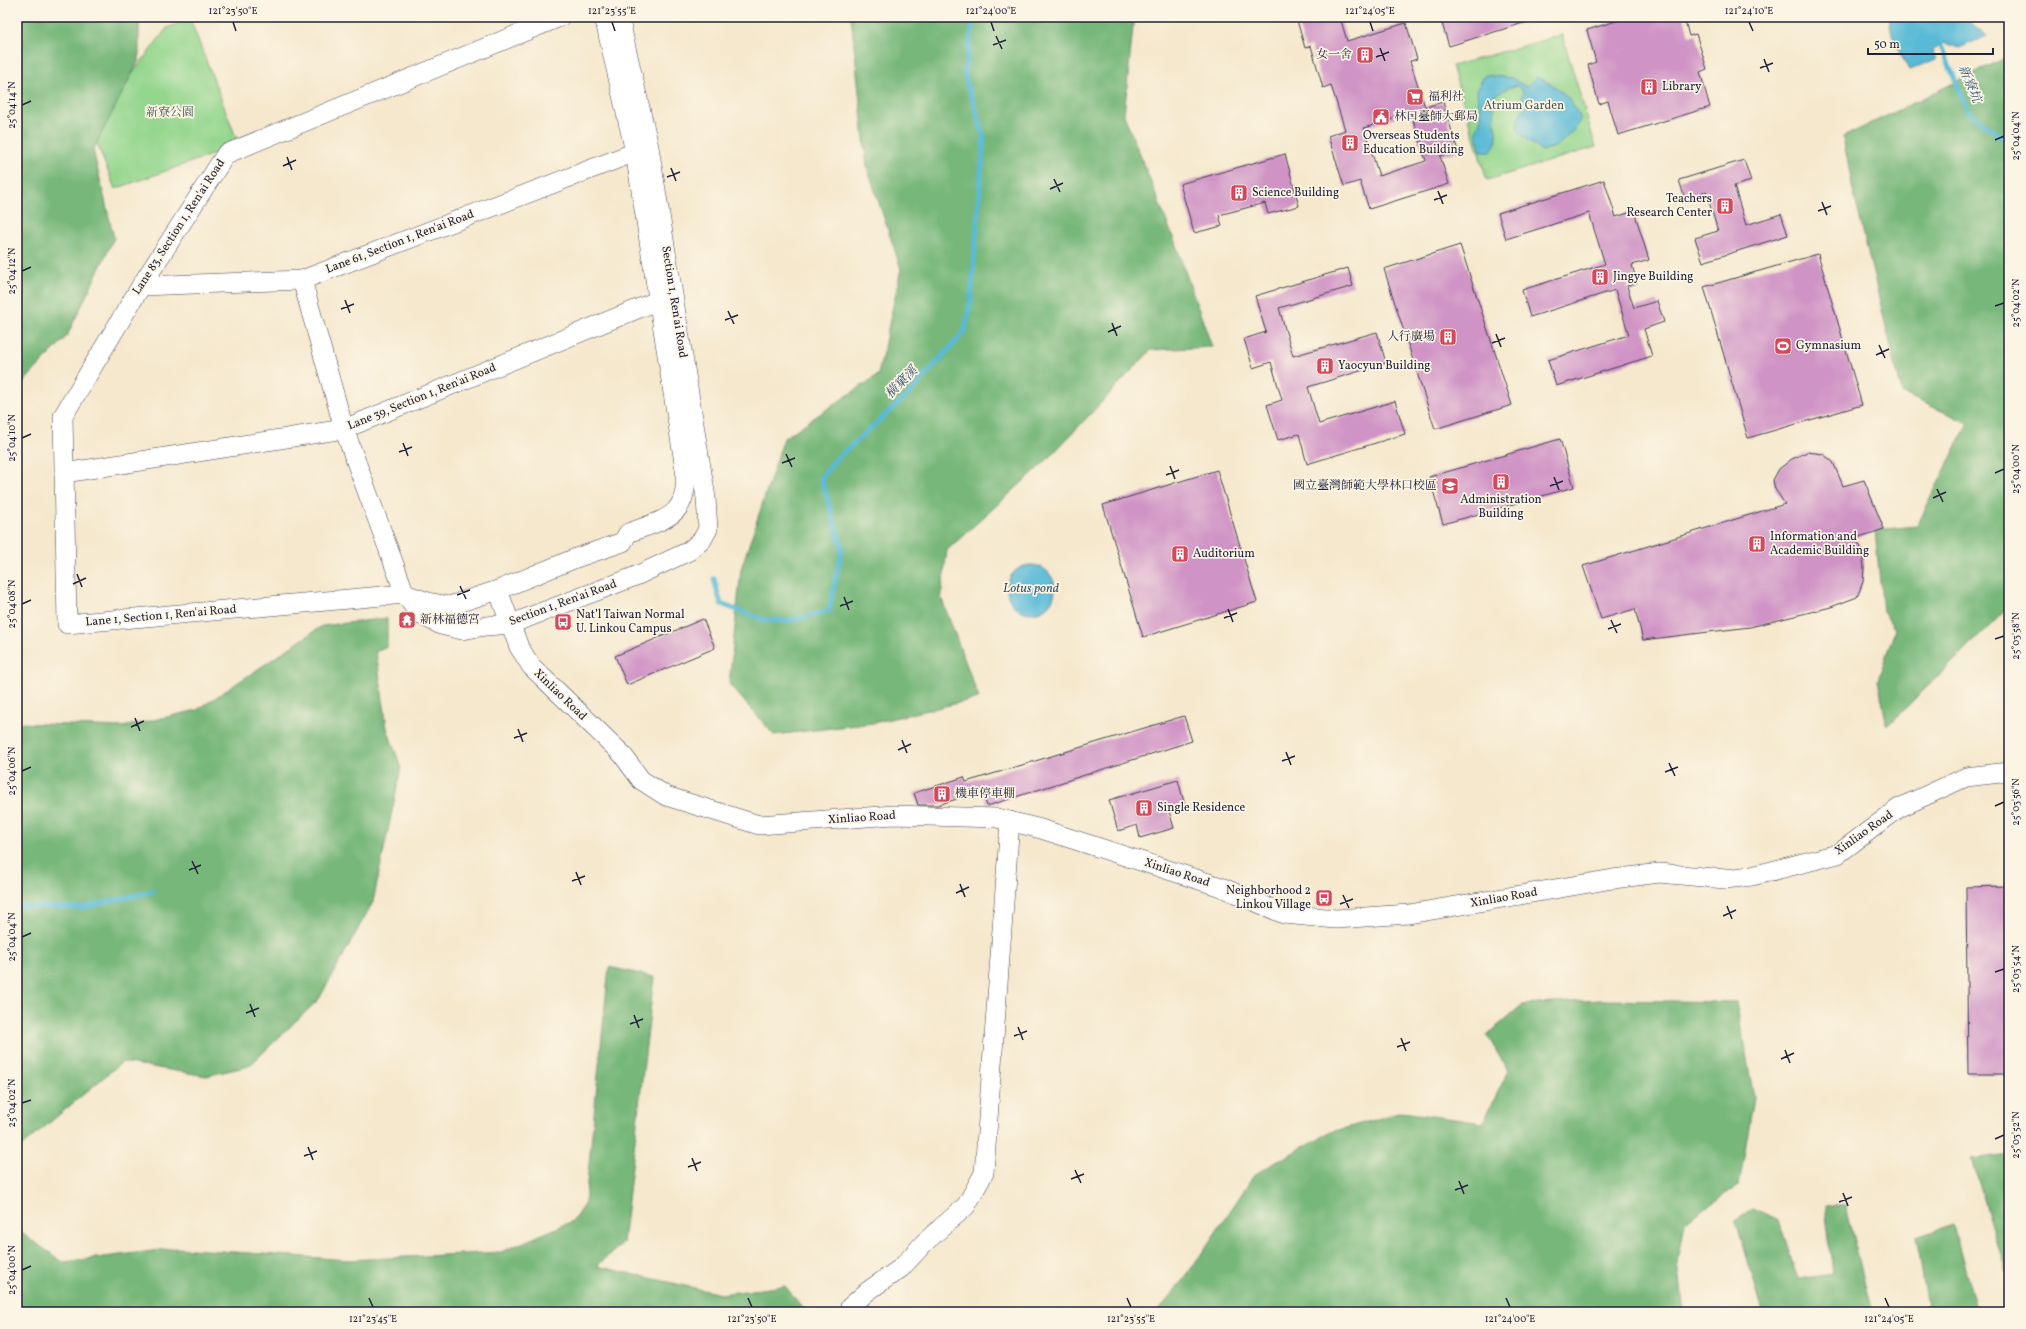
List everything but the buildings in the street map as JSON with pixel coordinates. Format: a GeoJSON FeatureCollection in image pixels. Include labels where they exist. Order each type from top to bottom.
{"type":"FeatureCollection","features":[{"type":"Feature","properties":{"kind":"street","name":"Lane 83, Section 1, Ren'ai Road"},"geometry":{"type":"LineString","coordinates":[[64,473],[63,416],[141,286],[226,154],[560,17]]}},
{"type":"Feature","properties":{"kind":"street","name":"Section 1, Ren'ai Road"},"geometry":{"type":"LineString","coordinates":[[604,17],[642,149]]}},
{"type":"Feature","properties":{"kind":"street","name":"Section 1, Ren'ai Road"},"geometry":{"type":"LineString","coordinates":[[405,594],[419,614],[441,625],[462,630],[511,624],[636,576],[688,551],[702,540],[708,529],[709,517],[666,297],[619,17]]}},
{"type":"Feature","properties":{"kind":"street","name":"Lane 61, Section 1, Ren'ai Road"},"geometry":{"type":"LineString","coordinates":[[141,286],[302,280],[642,149]]}},
{"type":"Feature","properties":{"kind":"street"},"geometry":{"type":"LineString","coordinates":[[302,280],[344,429],[405,594]]}},
{"type":"Feature","properties":{"kind":"street","name":"Section 1, Ren'ai Road"},"geometry":{"type":"LineString","coordinates":[[405,594],[428,602],[449,606],[498,590],[576,558],[623,542],[628,533],[666,518],[675,512],[680,505],[686,490],[686,474],[666,297]]}},
{"type":"Feature","properties":{"kind":"street","name":"Lane 39, Section 1, Ren'ai Road"},"geometry":{"type":"LineString","coordinates":[[64,473],[344,429],[666,297]]}},
{"type":"Feature","properties":{"kind":"street","name":"Lane 1, Section 1, Ren'ai Road"},"geometry":{"type":"LineString","coordinates":[[64,473],[67,624],[405,594]]}},
{"type":"Feature","properties":{"kind":"street","name":"Xinliao Road"},"geometry":{"type":"LineString","coordinates":[[498,590],[519,647],[531,666],[622,754],[641,780],[666,796],[759,825],[894,815],[997,818],[1041,829],[1221,887],[1284,914],[1336,919],[1410,914],[1614,878],[1659,873],[1725,878],[1752,876],[1838,854],[1899,808],[1966,777],[2009,772]]}},
{"type":"Feature","properties":{"kind":"street"},"geometry":{"type":"LineString","coordinates":[[850,1312],[850,1307],[868,1291],[901,1268],[925,1242],[966,1206],[984,1173],[1010,821]]}},
{"type":"Feature","properties":{"kind":"green space"},"geometry":{"type":"Polygon","coordinates":[[[17,17],[139,17],[139,60],[93,150],[114,238],[67,336],[17,389],[17,17]]]}},
{"type":"Feature","properties":{"kind":"green space"},"geometry":{"type":"Polygon","coordinates":[[[851,17],[1134,17],[1124,115],[1174,240],[1212,347],[1151,350],[1046,461],[947,550],[941,597],[979,698],[873,723],[774,735],[729,684],[741,569],[784,438],[878,375],[901,269],[867,167],[851,17]]]}},
{"type":"Feature","properties":{"kind":"green space","name":"新寮公園"},"geometry":{"type":"Polygon","coordinates":[[[190,19],[239,145],[115,189],[91,128],[167,28],[190,19]]]}},
{"type":"Feature","properties":{"kind":"green space","name":"Atrium Garden"},"geometry":{"type":"Polygon","coordinates":[[[1562,35],[1596,147],[1487,180],[1452,66],[1562,35]]]}},
{"type":"Feature","properties":{"kind":"green space"},"geometry":{"type":"Polygon","coordinates":[[[2009,56],[2009,607],[1887,726],[1878,680],[1895,629],[1883,612],[1875,530],[1917,526],[1968,423],[1902,393],[1853,190],[1843,137],[2009,56]]]}},
{"type":"Feature","properties":{"kind":"green space"},"geometry":{"type":"Polygon","coordinates":[[[387,618],[387,646],[376,651],[387,728],[401,768],[373,902],[319,999],[249,1066],[206,1076],[122,1062],[17,1150],[17,723],[123,727],[197,710],[322,626],[387,618]]]}},
{"type":"Feature","properties":{"kind":"green space"},"geometry":{"type":"Polygon","coordinates":[[[609,967],[654,977],[623,1243],[597,1266],[721,1294],[785,1286],[806,1312],[17,1312],[17,1230],[63,1262],[177,1248],[349,1260],[501,1252],[573,1221],[585,1203],[609,967]]]}},
{"type":"Feature","properties":{"kind":"green space"},"geometry":{"type":"Polygon","coordinates":[[[1601,1000],[1736,1002],[1754,1097],[1739,1185],[1685,1222],[1678,1262],[1684,1312],[1158,1312],[1189,1272],[1255,1174],[1328,1133],[1402,1112],[1483,1123],[1508,1071],[1487,1035],[1522,1005],[1601,1000]]]}},
{"type":"Feature","properties":{"kind":"green space"},"geometry":{"type":"Polygon","coordinates":[[[2009,1154],[2009,1282],[1972,1159],[2009,1154]]]}},
{"type":"Feature","properties":{"kind":"green space"},"geometry":{"type":"Polygon","coordinates":[[[1825,1206],[1845,1206],[1872,1312],[1763,1312],[1736,1220],[1753,1209],[1779,1221],[1798,1279],[1833,1274],[1825,1206]]]}},
{"type":"Feature","properties":{"kind":"green space"},"geometry":{"type":"Polygon","coordinates":[[[1953,1225],[1977,1312],[1929,1312],[1916,1237],[1953,1225]]]}},
{"type":"Feature","properties":{"kind":"water"},"geometry":{"type":"Polygon","coordinates":[[[1889,17],[1968,17],[1970,22],[1987,36],[1959,48],[1945,43],[1932,51],[1936,59],[1909,70],[1893,38],[1889,17]]]}},
{"type":"Feature","properties":{"kind":"water"},"geometry":{"type":"Polygon","coordinates":[[[1485,75],[1512,78],[1527,87],[1536,77],[1563,93],[1568,98],[1581,119],[1573,131],[1557,146],[1542,151],[1528,141],[1520,132],[1517,122],[1520,114],[1528,103],[1521,97],[1523,91],[1517,86],[1510,87],[1495,95],[1494,115],[1497,141],[1491,151],[1481,151],[1476,131],[1480,123],[1481,116],[1477,92],[1478,87],[1485,75]]]}},
{"type":"Feature","properties":{"kind":"water","name":"Lotus pond"},"geometry":{"type":"Polygon","coordinates":[[[1031,565],[1040,567],[1048,572],[1053,580],[1055,589],[1053,598],[1048,606],[1040,611],[1031,613],[1022,611],[1014,606],[1009,598],[1007,589],[1009,580],[1014,572],[1022,567],[1031,565]]]}},
{"type":"Feature","properties":{"kind":"waterway","name":"橫窠溪"},"geometry":{"type":"LineString","coordinates":[[714,579],[721,604],[764,620],[788,621],[829,611],[842,548],[821,478],[835,460],[910,393],[965,331],[971,298],[984,137],[964,74],[974,17]]}},
{"type":"Feature","properties":{"kind":"waterway","name":"新寮坑"},"geometry":{"type":"LineString","coordinates":[[1938,39],[1968,111],[2009,143]]}},
{"type":"Feature","properties":{"kind":"waterway"},"geometry":{"type":"LineString","coordinates":[[17,906],[82,908],[153,891]]}},
{"type":"Feature","properties":{"kind":"place","name":"女一舍"},"geometry":{"type":"Point","coordinates":[1365,55]}},
{"type":"Feature","properties":{"kind":"place","name":"Library"},"geometry":{"type":"Point","coordinates":[1649,87]}},
{"type":"Feature","properties":{"kind":"place","name":"福利社"},"geometry":{"type":"Point","coordinates":[1415,97]}},
{"type":"Feature","properties":{"kind":"place","name":"林口臺師大郵局"},"geometry":{"type":"Point","coordinates":[1381,117]}},
{"type":"Feature","properties":{"kind":"place","name":"Overseas Students Education Building"},"geometry":{"type":"Point","coordinates":[1350,143]}},
{"type":"Feature","properties":{"kind":"place","name":"Science Building"},"geometry":{"type":"Point","coordinates":[1239,193]}},
{"type":"Feature","properties":{"kind":"place","name":"Teachers Research Center"},"geometry":{"type":"Point","coordinates":[1725,206]}},
{"type":"Feature","properties":{"kind":"place","name":"Jingye Building"},"geometry":{"type":"Point","coordinates":[1600,277]}},
{"type":"Feature","properties":{"kind":"place","name":"人行廣場"},"geometry":{"type":"Point","coordinates":[1448,337]}},
{"type":"Feature","properties":{"kind":"place","name":"Gymnasium"},"geometry":{"type":"Point","coordinates":[1783,346]}},
{"type":"Feature","properties":{"kind":"place","name":"Yaocyun Building"},"geometry":{"type":"Point","coordinates":[1325,366]}},
{"type":"Feature","properties":{"kind":"place","name":"Administration Building"},"geometry":{"type":"Point","coordinates":[1501,482]}},
{"type":"Feature","properties":{"kind":"place","name":"國立臺灣師範大學林口校區"},"geometry":{"type":"Point","coordinates":[1450,486]}},
{"type":"Feature","properties":{"kind":"place","name":"Information and Academic Building"},"geometry":{"type":"Point","coordinates":[1757,544]}},
{"type":"Feature","properties":{"kind":"place","name":"Auditorium"},"geometry":{"type":"Point","coordinates":[1180,554]}},
{"type":"Feature","properties":{"kind":"place","name":"新林福德宮"},"geometry":{"type":"Point","coordinates":[407,620]}},
{"type":"Feature","properties":{"kind":"place","name":"Nat’l Taiwan Normal U. Linkou Campus"},"geometry":{"type":"Point","coordinates":[563,622]}},
{"type":"Feature","properties":{"kind":"place","name":"機車停車棚"},"geometry":{"type":"Point","coordinates":[942,794]}},
{"type":"Feature","properties":{"kind":"place","name":"Single Residence"},"geometry":{"type":"Point","coordinates":[1144,808]}},
{"type":"Feature","properties":{"kind":"place","name":"Neighborhood 2 Linkou Village"},"geometry":{"type":"Point","coordinates":[1324,898]}}]}
